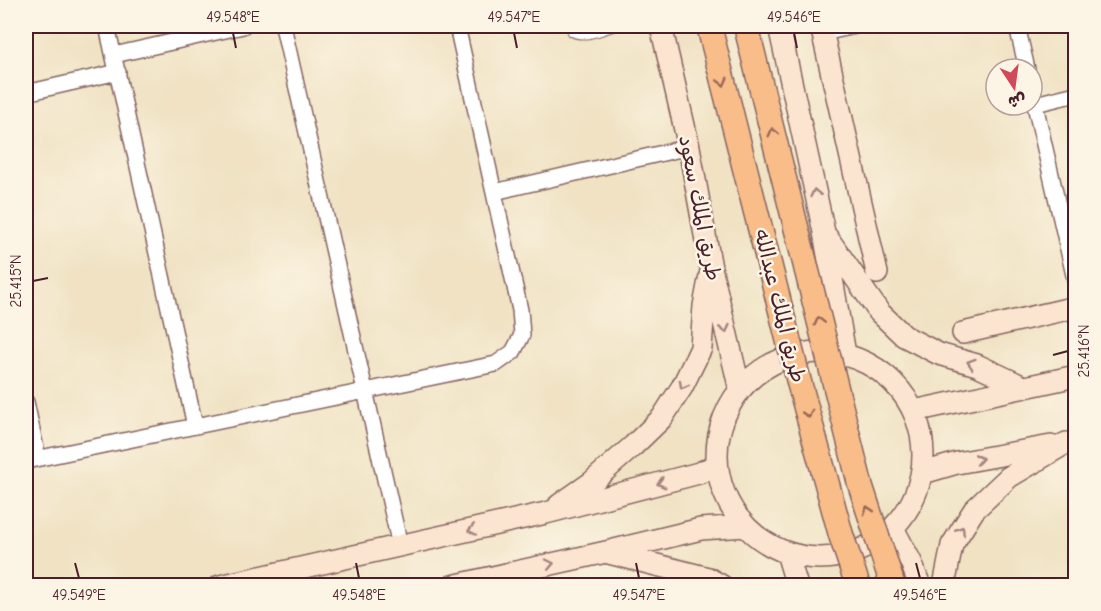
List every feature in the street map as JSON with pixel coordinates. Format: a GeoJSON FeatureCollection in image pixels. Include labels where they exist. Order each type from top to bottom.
{"type":"FeatureCollection","features":[{"type":"Feature","properties":{"kind":"main road","name":"طريق الملك عبدالله"},"geometry":{"type":"LineString","coordinates":[[709,26],[799,382],[841,535],[858,585]]}},
{"type":"Feature","properties":{"kind":"main road","name":"طريق الملك عبدالله"},"geometry":{"type":"LineString","coordinates":[[747,26],[860,484],[893,585]]}},
{"type":"Feature","properties":{"kind":"main road"},"geometry":{"type":"LineString","coordinates":[[779,26],[824,232],[844,354]]}},
{"type":"Feature","properties":{"kind":"main road","name":"طريق الملك سعود"},"geometry":{"type":"LineString","coordinates":[[657,29],[689,147],[711,268],[740,390]]}},
{"type":"Feature","properties":{"kind":"main road"},"geometry":{"type":"LineString","coordinates":[[822,29],[877,273]]}},
{"type":"Feature","properties":{"kind":"main road"},"geometry":{"type":"LineString","coordinates":[[824,232],[879,312],[904,336],[939,354],[977,364],[1024,387]]}},
{"type":"Feature","properties":{"kind":"main road"},"geometry":{"type":"LineString","coordinates":[[546,513],[592,482],[662,418],[682,387],[701,348],[704,306],[711,268]]}},
{"type":"Feature","properties":{"kind":"main road"},"geometry":{"type":"LineString","coordinates":[[963,333],[1076,308]]}},
{"type":"Feature","properties":{"kind":"main road"},"geometry":{"type":"LineString","coordinates":[[827,351],[844,354],[878,368],[904,393],[920,424],[924,458],[922,473],[912,503],[893,528],[881,539],[853,553],[837,557],[804,557],[787,553],[757,537],[734,513],[726,499],[717,465],[719,430],[734,397],[759,371],[774,362],[809,352],[827,351]]}},
{"type":"Feature","properties":{"kind":"main road"},"geometry":{"type":"LineString","coordinates":[[914,411],[1076,376]]}},
{"type":"Feature","properties":{"kind":"main road"},"geometry":{"type":"LineString","coordinates":[[922,473],[957,463],[1071,442]]}},
{"type":"Feature","properties":{"kind":"main road"},"geometry":{"type":"LineString","coordinates":[[944,585],[952,545],[974,510],[1009,477],[1071,442]]}},
{"type":"Feature","properties":{"kind":"main road"},"geometry":{"type":"LineString","coordinates":[[220,585],[546,513],[699,473],[717,465]]}},
{"type":"Feature","properties":{"kind":"main road"},"geometry":{"type":"LineString","coordinates":[[452,585],[701,529],[745,526]]}},
{"type":"Feature","properties":{"kind":"main road"},"geometry":{"type":"LineString","coordinates":[[893,528],[920,585]]}},
{"type":"Feature","properties":{"kind":"main road"},"geometry":{"type":"LineString","coordinates":[[606,552],[708,578],[722,585]]}},
{"type":"Feature","properties":{"kind":"main road"},"geometry":{"type":"LineString","coordinates":[[787,553],[797,585]]}},
{"type":"Feature","properties":{"kind":"street"},"geometry":{"type":"LineString","coordinates":[[107,26],[195,426]]}},
{"type":"Feature","properties":{"kind":"street"},"geometry":{"type":"LineString","coordinates":[[114,55],[243,26]]}},
{"type":"Feature","properties":{"kind":"street"},"geometry":{"type":"LineString","coordinates":[[283,26],[400,546]]}},
{"type":"Feature","properties":{"kind":"street"},"geometry":{"type":"LineString","coordinates":[[26,402],[32,460],[496,364],[513,352],[522,335],[520,310],[457,26]]}},
{"type":"Feature","properties":{"kind":"street"},"geometry":{"type":"LineString","coordinates":[[822,29],[855,26]]}},
{"type":"Feature","properties":{"kind":"street"},"geometry":{"type":"LineString","coordinates":[[1017,26],[1024,57]]}},
{"type":"Feature","properties":{"kind":"street"},"geometry":{"type":"LineString","coordinates":[[26,93],[118,72]]}},
{"type":"Feature","properties":{"kind":"street"},"geometry":{"type":"LineString","coordinates":[[1044,97],[1076,94]]}},
{"type":"Feature","properties":{"kind":"street"},"geometry":{"type":"LineString","coordinates":[[1037,117],[1076,284]]}},
{"type":"Feature","properties":{"kind":"street"},"geometry":{"type":"LineString","coordinates":[[494,192],[689,147]]}},
{"type":"Feature","properties":{"kind":"lane"},"geometry":{"type":"LineString","coordinates":[[570,26],[572,32],[584,36],[616,26]]}}]}
